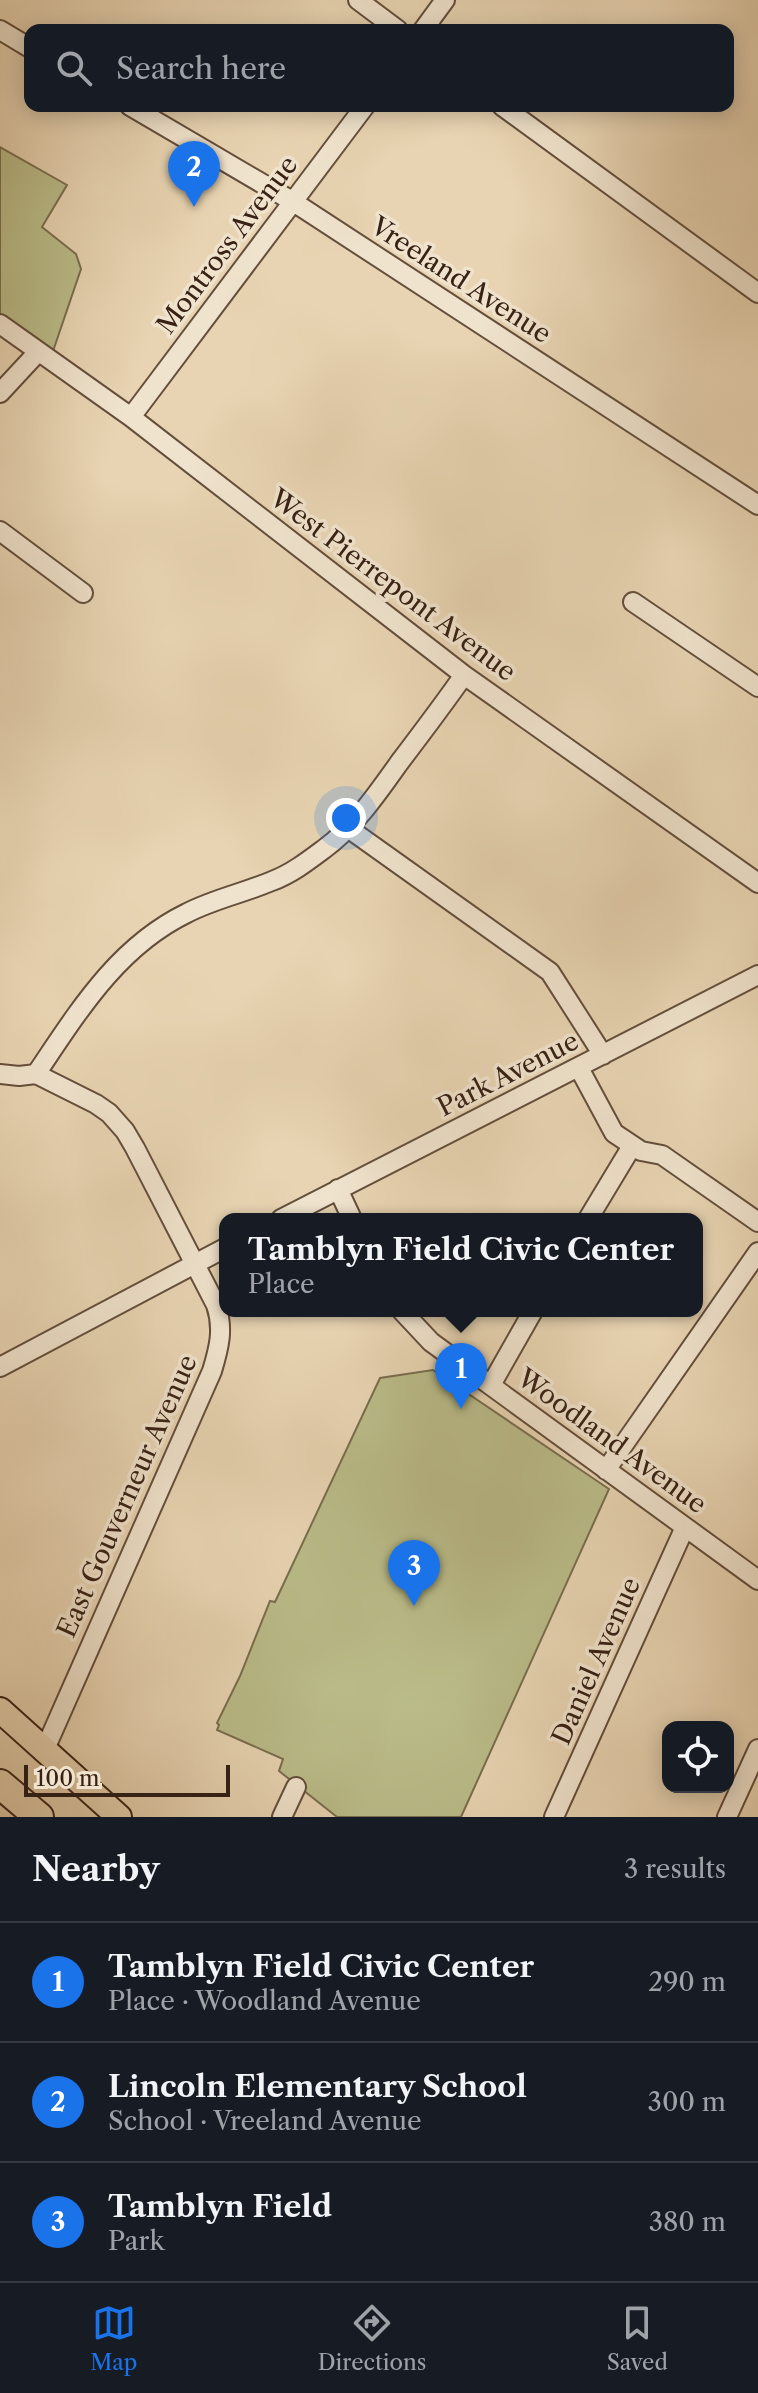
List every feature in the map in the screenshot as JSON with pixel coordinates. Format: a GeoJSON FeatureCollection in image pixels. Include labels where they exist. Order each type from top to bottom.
{"type":"FeatureCollection","features":[{"type":"Feature","properties":{"kind":"highway"},"geometry":{"type":"LineString","coordinates":[[0,1784],[39,1817]]}},
{"type":"Feature","properties":{"kind":"main road"},"geometry":{"type":"LineString","coordinates":[[0,1710],[119,1817]]}},
{"type":"Feature","properties":{"kind":"street"},"geometry":{"type":"LineString","coordinates":[[358,0],[390,24]]}},
{"type":"Feature","properties":{"kind":"street"},"geometry":{"type":"LineString","coordinates":[[427,24],[445,0]]}},
{"type":"Feature","properties":{"kind":"street"},"geometry":{"type":"LineString","coordinates":[[0,30],[24,44]]}},
{"type":"Feature","properties":{"kind":"street","name":"Vreeland Avenue"},"geometry":{"type":"LineString","coordinates":[[140,112],[292,201],[758,505]]}},
{"type":"Feature","properties":{"kind":"street","name":"Montross Avenue"},"geometry":{"type":"LineString","coordinates":[[131,417],[360,112]]}},
{"type":"Feature","properties":{"kind":"street"},"geometry":{"type":"LineString","coordinates":[[510,112],[758,293]]}},
{"type":"Feature","properties":{"kind":"street","name":"West Pierrepont Avenue"},"geometry":{"type":"LineString","coordinates":[[0,324],[131,417],[464,675],[758,883]]}},
{"type":"Feature","properties":{"kind":"street"},"geometry":{"type":"LineString","coordinates":[[0,393],[38,352]]}},
{"type":"Feature","properties":{"kind":"street"},"geometry":{"type":"LineString","coordinates":[[0,531],[83,593]]}},
{"type":"Feature","properties":{"kind":"street"},"geometry":{"type":"LineString","coordinates":[[633,602],[758,687]]}},
{"type":"Feature","properties":{"kind":"street"},"geometry":{"type":"LineString","coordinates":[[0,1074],[36,1074],[97,985],[137,945],[185,914],[273,881],[326,848],[367,807],[464,675]]}},
{"type":"Feature","properties":{"kind":"street"},"geometry":{"type":"LineString","coordinates":[[348,828],[550,972],[603,1055]]}},
{"type":"Feature","properties":{"kind":"street","name":"Park Avenue"},"geometry":{"type":"LineString","coordinates":[[292,1213],[758,975]]}},
{"type":"Feature","properties":{"kind":"street"},"geometry":{"type":"LineString","coordinates":[[579,1068],[614,1133],[641,1151],[662,1155],[758,1222]]}},
{"type":"Feature","properties":{"kind":"street","name":"East Gouverneur Avenue"},"geometry":{"type":"LineString","coordinates":[[36,1074],[96,1104],[125,1131],[219,1315]]}},
{"type":"Feature","properties":{"kind":"street"},"geometry":{"type":"LineString","coordinates":[[592,1213],[632,1146]]}},
{"type":"Feature","properties":{"kind":"street"},"geometry":{"type":"LineString","coordinates":[[338,1189],[349,1213]]}},
{"type":"Feature","properties":{"kind":"street"},"geometry":{"type":"LineString","coordinates":[[0,1367],[219,1251]]}},
{"type":"Feature","properties":{"kind":"street"},"geometry":{"type":"LineString","coordinates":[[606,1470],[758,1252]]}},
{"type":"Feature","properties":{"kind":"street","name":"East Gouverneur Avenue"},"geometry":{"type":"LineString","coordinates":[[45,1749],[215,1363],[220,1317]]}},
{"type":"Feature","properties":{"kind":"street","name":"Woodland Avenue"},"geometry":{"type":"LineString","coordinates":[[408,1317],[431,1342],[758,1580]]}},
{"type":"Feature","properties":{"kind":"street"},"geometry":{"type":"LineString","coordinates":[[491,1385],[530,1317]]}},
{"type":"Feature","properties":{"kind":"street","name":"Daniel Avenue"},"geometry":{"type":"LineString","coordinates":[[554,1817],[685,1527]]}},
{"type":"Feature","properties":{"kind":"street"},"geometry":{"type":"LineString","coordinates":[[727,1817],[758,1749]]}},
{"type":"Feature","properties":{"kind":"street"},"geometry":{"type":"LineString","coordinates":[[282,1817],[296,1787]]}},
{"type":"Feature","properties":{"kind":"green space"},"geometry":{"type":"Polygon","coordinates":[[[0,147],[67,185],[42,227],[76,254],[81,269],[51,357],[0,321],[0,147]]]}},
{"type":"Feature","properties":{"kind":"green space"},"geometry":{"type":"Polygon","coordinates":[[[433,1370],[609,1489],[461,1817],[337,1817],[279,1771],[283,1759],[217,1730],[217,1723],[270,1601],[275,1602],[380,1378],[433,1370]]]}},
{"type":"Feature","properties":{"kind":"place","name":"Lincoln Elementary School"},"geometry":{"type":"Point","coordinates":[194,207]}},
{"type":"Feature","properties":{"kind":"place","name":"Tamblyn Field Civic Center"},"geometry":{"type":"Point","coordinates":[461,1409]}},
{"type":"Feature","properties":{"kind":"place","name":"Tamblyn Field"},"geometry":{"type":"Point","coordinates":[414,1606]}}]}
